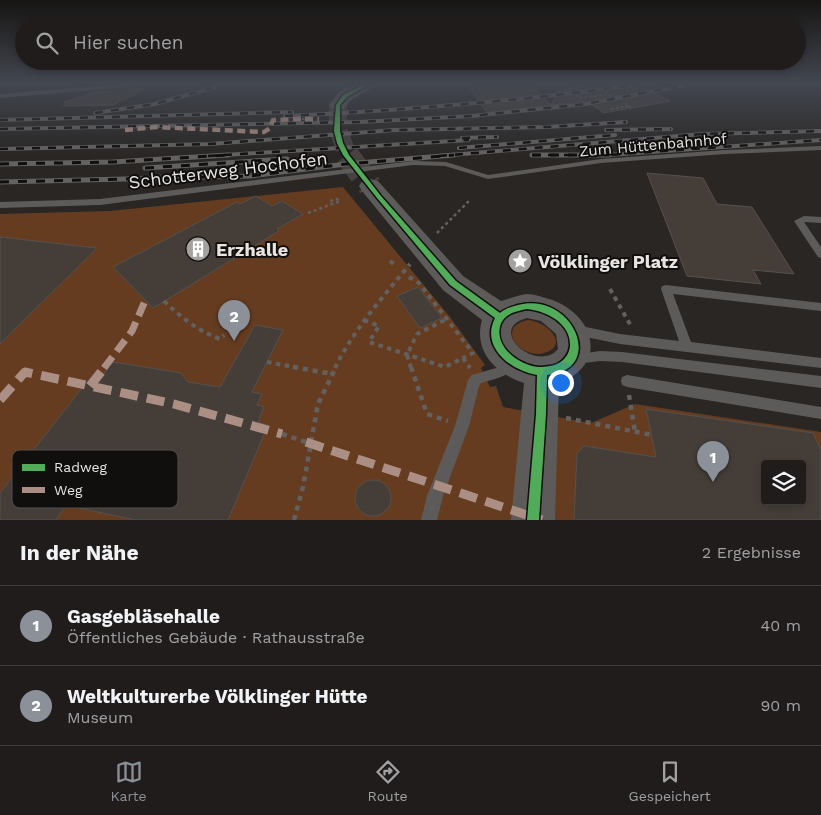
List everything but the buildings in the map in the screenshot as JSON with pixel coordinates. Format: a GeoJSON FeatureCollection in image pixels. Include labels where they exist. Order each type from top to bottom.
{"type":"FeatureCollection","features":[{"type":"Feature","properties":{"kind":"main road"},"geometry":{"type":"LineString","coordinates":[[370,186],[453,283],[500,317]]}},
{"type":"Feature","properties":{"kind":"main road"},"geometry":{"type":"LineString","coordinates":[[533,520],[541,414],[548,356],[559,317],[535,307],[519,307],[505,312],[500,317],[494,327],[495,340],[501,352],[548,356]]}},
{"type":"Feature","properties":{"kind":"lane","name":"Zum Hüttenbahnhof"},"geometry":{"type":"LineString","coordinates":[[488,176],[601,161],[821,148]]}},
{"type":"Feature","properties":{"kind":"lane","name":"Schotterweg Hochofen"},"geometry":{"type":"LineString","coordinates":[[0,205],[100,202],[414,163],[446,164],[488,176]]}},
{"type":"Feature","properties":{"kind":"lane"},"geometry":{"type":"LineString","coordinates":[[821,220],[804,219],[799,221],[821,255]]}},
{"type":"Feature","properties":{"kind":"lane"},"geometry":{"type":"LineString","coordinates":[[687,346],[666,289],[821,307]]}},
{"type":"Feature","properties":{"kind":"lane"},"geometry":{"type":"LineString","coordinates":[[429,520],[435,496],[462,426],[473,384],[477,379],[548,356],[620,339],[821,363]]}},
{"type":"Feature","properties":{"kind":"lane"},"geometry":{"type":"LineString","coordinates":[[548,356],[622,357],[821,382]]}},
{"type":"Feature","properties":{"kind":"lane"},"geometry":{"type":"LineString","coordinates":[[627,381],[821,413]]}},
{"type":"Feature","properties":{"kind":"path"},"geometry":{"type":"LineString","coordinates":[[611,109],[621,107]]}},
{"type":"Feature","properties":{"kind":"path"},"geometry":{"type":"LineString","coordinates":[[330,201],[343,196]]}},
{"type":"Feature","properties":{"kind":"path"},"geometry":{"type":"LineString","coordinates":[[308,213],[340,202],[337,198]]}},
{"type":"Feature","properties":{"kind":"path"},"geometry":{"type":"LineString","coordinates":[[447,221],[470,200]]}},
{"type":"Feature","properties":{"kind":"path"},"geometry":{"type":"LineString","coordinates":[[390,261],[396,266]]}},
{"type":"Feature","properties":{"kind":"path"},"geometry":{"type":"LineString","coordinates":[[294,520],[303,487],[318,404],[347,344],[409,265]]}},
{"type":"Feature","properties":{"kind":"path"},"geometry":{"type":"LineString","coordinates":[[364,320],[379,326],[369,342],[445,367],[464,360],[473,353],[419,283],[408,277]]}},
{"type":"Feature","properties":{"kind":"path"},"geometry":{"type":"LineString","coordinates":[[610,289],[634,332],[626,331]]}},
{"type":"Feature","properties":{"kind":"path"},"geometry":{"type":"LineString","coordinates":[[164,301],[188,322],[209,336],[220,339],[224,334]]}},
{"type":"Feature","properties":{"kind":"path"},"geometry":{"type":"LineString","coordinates":[[447,319],[417,334],[407,355],[427,414],[462,426]]}},
{"type":"Feature","properties":{"kind":"path"},"geometry":{"type":"LineString","coordinates":[[267,362],[333,374]]}},
{"type":"Feature","properties":{"kind":"path"},"geometry":{"type":"LineString","coordinates":[[627,381],[635,432]]}},
{"type":"Feature","properties":{"kind":"path"},"geometry":{"type":"LineString","coordinates":[[560,417],[652,435]]}},
{"type":"Feature","properties":{"kind":"path"},"geometry":{"type":"LineString","coordinates":[[282,434],[306,442]]}},
{"type":"Feature","properties":{"kind":"shaded area"},"geometry":{"type":"Polygon","coordinates":[[[343,187],[450,317],[485,365],[481,368],[490,387],[496,386],[503,407],[591,423],[635,404],[821,432],[821,520],[0,520],[0,214],[110,211],[343,187]]]}},
{"type":"Feature","properties":{"kind":"shaded area"},"geometry":{"type":"Polygon","coordinates":[[[528,320],[549,329],[556,340],[552,349],[544,353],[535,354],[527,352],[515,342],[512,335],[513,329],[518,324],[528,320]]]}},
{"type":"Feature","properties":{"kind":"tunnel"},"geometry":{"type":"LineString","coordinates":[[338,107],[338,129],[348,156]]}},
{"type":"Feature","properties":{"kind":"tunnel"},"geometry":{"type":"LineString","coordinates":[[347,155],[370,186]]}},
{"type":"Feature","properties":{"kind":"railway"},"geometry":{"type":"LineString","coordinates":[[95,113],[133,107]]}},
{"type":"Feature","properties":{"kind":"railway"},"geometry":{"type":"LineString","coordinates":[[285,116],[424,107]]}},
{"type":"Feature","properties":{"kind":"railway"},"geometry":{"type":"LineString","coordinates":[[0,129],[359,122],[472,116],[554,107]]}},
{"type":"Feature","properties":{"kind":"railway"},"geometry":{"type":"LineString","coordinates":[[0,120],[292,112]]}},
{"type":"Feature","properties":{"kind":"railway"},"geometry":{"type":"LineString","coordinates":[[0,149],[210,144],[394,130],[546,127],[626,122]]}},
{"type":"Feature","properties":{"kind":"railway"},"geometry":{"type":"LineString","coordinates":[[606,130],[671,129]]}},
{"type":"Feature","properties":{"kind":"railway"},"geometry":{"type":"LineString","coordinates":[[439,156],[702,134],[821,131]]}},
{"type":"Feature","properties":{"kind":"railway"},"geometry":{"type":"LineString","coordinates":[[459,148],[615,135]]}},
{"type":"Feature","properties":{"kind":"railway"},"geometry":{"type":"LineString","coordinates":[[462,138],[497,137]]}},
{"type":"Feature","properties":{"kind":"railway"},"geometry":{"type":"LineString","coordinates":[[208,156],[469,140]]}},
{"type":"Feature","properties":{"kind":"railway"},"geometry":{"type":"LineString","coordinates":[[608,155],[821,140]]}},
{"type":"Feature","properties":{"kind":"railway"},"geometry":{"type":"LineString","coordinates":[[0,164],[113,162],[228,155]]}},
{"type":"Feature","properties":{"kind":"railway"},"geometry":{"type":"LineString","coordinates":[[0,182],[250,176],[346,164],[454,155]]}},
{"type":"Feature","properties":{"kind":"railway"},"geometry":{"type":"LineString","coordinates":[[532,155],[608,155]]}},
{"type":"Feature","properties":{"kind":"railway"},"geometry":{"type":"LineString","coordinates":[[145,168],[287,159]]}},
{"type":"Feature","properties":{"kind":"marked path"},"geometry":{"type":"LineString","coordinates":[[125,130],[156,127],[264,132],[270,128],[273,120],[302,119]]}},
{"type":"Feature","properties":{"kind":"marked path"},"geometry":{"type":"LineString","coordinates":[[305,119],[319,119]]}},
{"type":"Feature","properties":{"kind":"marked path"},"geometry":{"type":"LineString","coordinates":[[90,386],[132,331],[145,301]]}},
{"type":"Feature","properties":{"kind":"marked path"},"geometry":{"type":"LineString","coordinates":[[0,400],[25,372],[174,404],[282,434]]}},
{"type":"Feature","properties":{"kind":"marked path"},"geometry":{"type":"LineString","coordinates":[[306,442],[542,520]]}},
{"type":"Feature","properties":{"kind":"cycle path"},"geometry":{"type":"LineString","coordinates":[[338,107],[337,131],[346,155],[379,197],[453,283],[500,317]]}},
{"type":"Feature","properties":{"kind":"cycle path"},"geometry":{"type":"LineString","coordinates":[[527,306],[552,313],[561,318],[570,329],[574,340],[574,349],[568,362],[562,366],[553,370],[535,371],[520,366],[507,357],[498,345],[494,332],[497,320],[508,311],[527,306]]}},
{"type":"Feature","properties":{"kind":"cycle path"},"geometry":{"type":"LineString","coordinates":[[533,520],[541,414],[542,372]]}},
{"type":"Feature","properties":{"kind":"place","name":"Erzhalle"},"geometry":{"type":"Point","coordinates":[198,249]}},
{"type":"Feature","properties":{"kind":"place","name":"Völklinger Platz"},"geometry":{"type":"Point","coordinates":[520,261]}},
{"type":"Feature","properties":{"kind":"place","name":"Weltkulturerbe Völklinger Hütte"},"geometry":{"type":"Point","coordinates":[234,341]}},
{"type":"Feature","properties":{"kind":"place","name":"Gasgebläsehalle"},"geometry":{"type":"Point","coordinates":[713,482]}}]}
